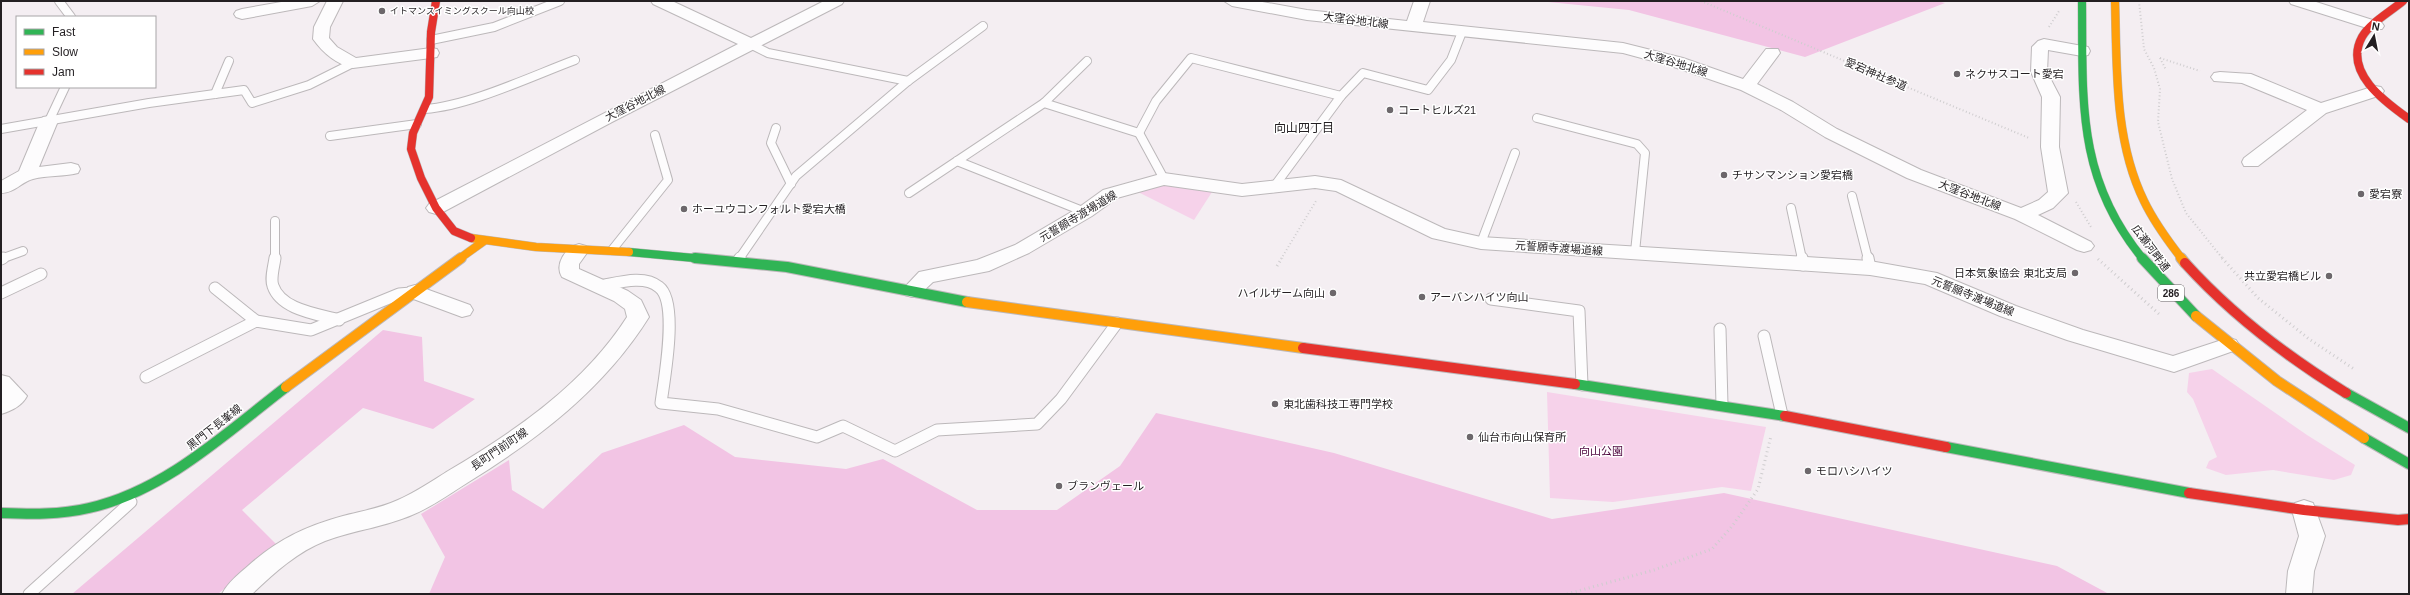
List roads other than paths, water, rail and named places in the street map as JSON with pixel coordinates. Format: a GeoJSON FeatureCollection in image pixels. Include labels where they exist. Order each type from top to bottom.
{"type":"FeatureCollection","features":[{"type":"Feature","properties":{"kind":"main road"},"geometry":{"type":"LineString","coordinates":[[436,1],[431,47],[431,76],[425,109],[413,133],[411,150],[421,178],[436,208],[454,231],[471,238],[484,241],[579,250],[612,250],[738,261],[846,277],[992,307],[1722,405],[1782,415],[2178,491],[2304,510],[2398,520],[2409,519]]}},
{"type":"Feature","properties":{"kind":"main road","name":"広瀬河畔通"},"geometry":{"type":"LineString","coordinates":[[2082,1],[2082,51],[2085,122],[2089,153],[2097,182],[2112,213],[2132,245],[2170,293],[2228,345],[2285,388],[2409,464]]}},
{"type":"Feature","properties":{"kind":"main road","name":"広瀬河畔通"},"geometry":{"type":"LineString","coordinates":[[2115,1],[2118,34],[2117,62],[2122,136],[2138,190],[2148,213],[2193,272],[2244,320],[2322,377],[2386,417],[2409,428]]}},
{"type":"Feature","properties":{"kind":"main road"},"geometry":{"type":"LineString","coordinates":[[2404,4],[2362,38],[2357,45],[2357,53],[2361,75],[2375,91],[2408,117]]}},
{"type":"Feature","properties":{"kind":"main road","name":"黒門下長峯線"},"geometry":{"type":"LineString","coordinates":[[1,513],[23,516],[59,513],[96,506],[141,492],[170,478],[266,402],[484,241]]}},
{"type":"Feature","properties":{"kind":"street"},"geometry":{"type":"LineString","coordinates":[[242,14],[312,1]]}},
{"type":"Feature","properties":{"kind":"street"},"geometry":{"type":"LineString","coordinates":[[335,1],[322,27],[321,39],[331,51],[353,63],[431,47]]}},
{"type":"Feature","properties":{"kind":"street"},"geometry":{"type":"LineString","coordinates":[[659,1],[750,44]]}},
{"type":"Feature","properties":{"kind":"street","name":"大窪谷地北線"},"geometry":{"type":"LineString","coordinates":[[436,208],[750,44],[836,1]]}},
{"type":"Feature","properties":{"kind":"street","name":"大窪谷地北線"},"geometry":{"type":"LineString","coordinates":[[1232,1],[1307,15],[1462,32],[1543,38],[1623,48],[1677,62],[1747,86],[1787,106],[1831,133],[1914,174],[2022,215],[2084,246]]}},
{"type":"Feature","properties":{"kind":"street"},"geometry":{"type":"LineString","coordinates":[[1413,27],[1422,1]]}},
{"type":"Feature","properties":{"kind":"street"},"geometry":{"type":"LineString","coordinates":[[2298,1],[2376,26]]}},
{"type":"Feature","properties":{"kind":"street"},"geometry":{"type":"LineString","coordinates":[[2022,215],[2046,204],[2058,194],[2050,147],[2050,97],[2039,72],[2040,47],[2044,44],[2082,51]]}},
{"type":"Feature","properties":{"kind":"street"},"geometry":{"type":"LineString","coordinates":[[1747,86],[1772,53]]}},
{"type":"Feature","properties":{"kind":"street"},"geometry":{"type":"LineString","coordinates":[[2220,77],[2245,78],[2320,108]]}},
{"type":"Feature","properties":{"kind":"street"},"geometry":{"type":"LineString","coordinates":[[2251,162],[2320,108],[2375,91]]}},
{"type":"Feature","properties":{"kind":"street"},"geometry":{"type":"LineString","coordinates":[[27,174],[48,121]]}},
{"type":"Feature","properties":{"kind":"street"},"geometry":{"type":"LineString","coordinates":[[1,187],[6,187],[27,174],[71,169]]}},
{"type":"Feature","properties":{"kind":"street","name":"元誓願寺渡場道線"},"geometry":{"type":"LineString","coordinates":[[912,290],[926,276],[982,266],[1022,249],[1085,212],[1110,194],[1164,179],[1242,190],[1273,188],[1315,182],[1341,186],[1439,234],[1481,243],[1635,252],[1803,265],[1870,268],[1930,278],[2008,311],[2075,335],[2174,364],[2228,345]]}},
{"type":"Feature","properties":{"kind":"street","name":"長町門前町線"},"geometry":{"type":"LineString","coordinates":[[235,594],[291,547],[315,536],[402,509],[497,453],[543,418],[613,354],[629,334],[638,317],[634,305],[621,296],[569,272],[569,263],[579,250]]}},
{"type":"Feature","properties":{"kind":"street"},"geometry":{"type":"LineString","coordinates":[[415,292],[462,310]]}},
{"type":"Feature","properties":{"kind":"street"},"geometry":{"type":"LineString","coordinates":[[1,383],[16,396],[1,406]]}},
{"type":"Feature","properties":{"kind":"street"},"geometry":{"type":"LineString","coordinates":[[2299,594],[2301,571],[2312,536],[2304,510]]}},
{"type":"Feature","properties":{"kind":"lane"},"geometry":{"type":"LineString","coordinates":[[59,1],[70,16]]}},
{"type":"Feature","properties":{"kind":"lane"},"geometry":{"type":"LineString","coordinates":[[431,47],[494,27],[560,2]]}},
{"type":"Feature","properties":{"kind":"lane"},"geometry":{"type":"LineString","coordinates":[[738,261],[796,176],[908,81],[983,26]]}},
{"type":"Feature","properties":{"kind":"lane"},"geometry":{"type":"LineString","coordinates":[[1273,188],[1341,96],[1363,73],[1428,90],[1451,60],[1462,32]]}},
{"type":"Feature","properties":{"kind":"lane"},"geometry":{"type":"LineString","coordinates":[[750,44],[768,53],[908,81]]}},
{"type":"Feature","properties":{"kind":"lane"},"geometry":{"type":"LineString","coordinates":[[1138,133],[1156,101],[1191,58],[1341,96]]}},
{"type":"Feature","properties":{"kind":"lane"},"geometry":{"type":"LineString","coordinates":[[425,109],[438,108],[474,97],[575,60]]}},
{"type":"Feature","properties":{"kind":"lane"},"geometry":{"type":"LineString","coordinates":[[215,94],[229,61]]}},
{"type":"Feature","properties":{"kind":"lane"},"geometry":{"type":"LineString","coordinates":[[909,193],[1018,122],[1044,103],[1087,61]]}},
{"type":"Feature","properties":{"kind":"lane"},"geometry":{"type":"LineString","coordinates":[[1,129],[244,90],[252,103],[309,85],[353,63]]}},
{"type":"Feature","properties":{"kind":"lane"},"geometry":{"type":"LineString","coordinates":[[48,121],[64,88]]}},
{"type":"Feature","properties":{"kind":"lane"},"geometry":{"type":"LineString","coordinates":[[1044,103],[1138,133],[1164,179]]}},
{"type":"Feature","properties":{"kind":"lane"},"geometry":{"type":"LineString","coordinates":[[1537,118],[1637,144],[1645,153],[1635,252]]}},
{"type":"Feature","properties":{"kind":"lane"},"geometry":{"type":"LineString","coordinates":[[330,136],[417,124]]}},
{"type":"Feature","properties":{"kind":"lane"},"geometry":{"type":"LineString","coordinates":[[776,128],[772,142],[791,184]]}},
{"type":"Feature","properties":{"kind":"lane"},"geometry":{"type":"LineString","coordinates":[[612,250],[668,180],[655,135]]}},
{"type":"Feature","properties":{"kind":"lane"},"geometry":{"type":"LineString","coordinates":[[1481,243],[1515,153]]}},
{"type":"Feature","properties":{"kind":"lane"},"geometry":{"type":"LineString","coordinates":[[957,161],[1085,212]]}},
{"type":"Feature","properties":{"kind":"lane"},"geometry":{"type":"LineString","coordinates":[[1852,196],[1870,268]]}},
{"type":"Feature","properties":{"kind":"lane"},"geometry":{"type":"LineString","coordinates":[[1790,208],[1803,265]]}},
{"type":"Feature","properties":{"kind":"lane"},"geometry":{"type":"LineString","coordinates":[[275,221],[276,252],[272,285],[280,298],[302,310],[340,320]]}},
{"type":"Feature","properties":{"kind":"lane"},"geometry":{"type":"LineString","coordinates":[[1,259],[23,251]]}},
{"type":"Feature","properties":{"kind":"lane"},"geometry":{"type":"LineString","coordinates":[[1,293],[40,274]]}},
{"type":"Feature","properties":{"kind":"lane"},"geometry":{"type":"LineString","coordinates":[[600,286],[632,281],[647,281],[661,287],[668,299],[669,326],[661,403],[718,409],[817,437],[843,426],[895,451],[938,430],[1037,424],[1061,399],[1117,323]]}},
{"type":"Feature","properties":{"kind":"lane"},"geometry":{"type":"LineString","coordinates":[[216,288],[256,322],[311,330],[340,320],[399,294],[415,292]]}},
{"type":"Feature","properties":{"kind":"lane"},"geometry":{"type":"LineString","coordinates":[[1491,299],[1579,311],[1582,385]]}},
{"type":"Feature","properties":{"kind":"lane"},"geometry":{"type":"LineString","coordinates":[[146,377],[256,322]]}},
{"type":"Feature","properties":{"kind":"lane"},"geometry":{"type":"LineString","coordinates":[[1720,329],[1722,405]]}},
{"type":"Feature","properties":{"kind":"lane"},"geometry":{"type":"LineString","coordinates":[[1764,336],[1782,415]]}},
{"type":"Feature","properties":{"kind":"lane"},"geometry":{"type":"LineString","coordinates":[[29,594],[141,492]]}},
{"type":"Feature","properties":{"kind":"place","name":"イトマンスイミングスクール向山校"},"geometry":{"type":"Point","coordinates":[382,11]}},
{"type":"Feature","properties":{"kind":"place","name":"ネクサスコート愛宕"},"geometry":{"type":"Point","coordinates":[1957,74]}},
{"type":"Feature","properties":{"kind":"place","name":"コートヒルズ21"},"geometry":{"type":"Point","coordinates":[1390,110]}},
{"type":"Feature","properties":{"kind":"place","name":"チサンマンション愛宕橋"},"geometry":{"type":"Point","coordinates":[1724,175]}},
{"type":"Feature","properties":{"kind":"place","name":"愛宕寮"},"geometry":{"type":"Point","coordinates":[2361,194]}},
{"type":"Feature","properties":{"kind":"place","name":"ホーユウコンフォルト愛宕大橋"},"geometry":{"type":"Point","coordinates":[684,209]}},
{"type":"Feature","properties":{"kind":"place","name":"日本気象協会 東北支局"},"geometry":{"type":"Point","coordinates":[2075,273]}},
{"type":"Feature","properties":{"kind":"place","name":"共立愛宕橋ビル"},"geometry":{"type":"Point","coordinates":[2329,276]}},
{"type":"Feature","properties":{"kind":"place","name":"ハイルザーム向山"},"geometry":{"type":"Point","coordinates":[1333,293]}},
{"type":"Feature","properties":{"kind":"place","name":"アーバンハイツ向山"},"geometry":{"type":"Point","coordinates":[1422,297]}},
{"type":"Feature","properties":{"kind":"place","name":"東北歯科技工専門学校"},"geometry":{"type":"Point","coordinates":[1275,404]}},
{"type":"Feature","properties":{"kind":"place","name":"仙台市向山保育所"},"geometry":{"type":"Point","coordinates":[1470,437]}},
{"type":"Feature","properties":{"kind":"place","name":"モロハシハイツ"},"geometry":{"type":"Point","coordinates":[1808,471]}},
{"type":"Feature","properties":{"kind":"place","name":"ブランヴェール"},"geometry":{"type":"Point","coordinates":[1059,486]}},
{"type":"Feature","properties":{"kind":"district","name":"向山四丁目"},"geometry":{"type":"Point","coordinates":[1304,128]}},
{"type":"Feature","properties":{"kind":"park label","name":"向山公園"},"geometry":{"type":"Point","coordinates":[1601,451]}}]}
